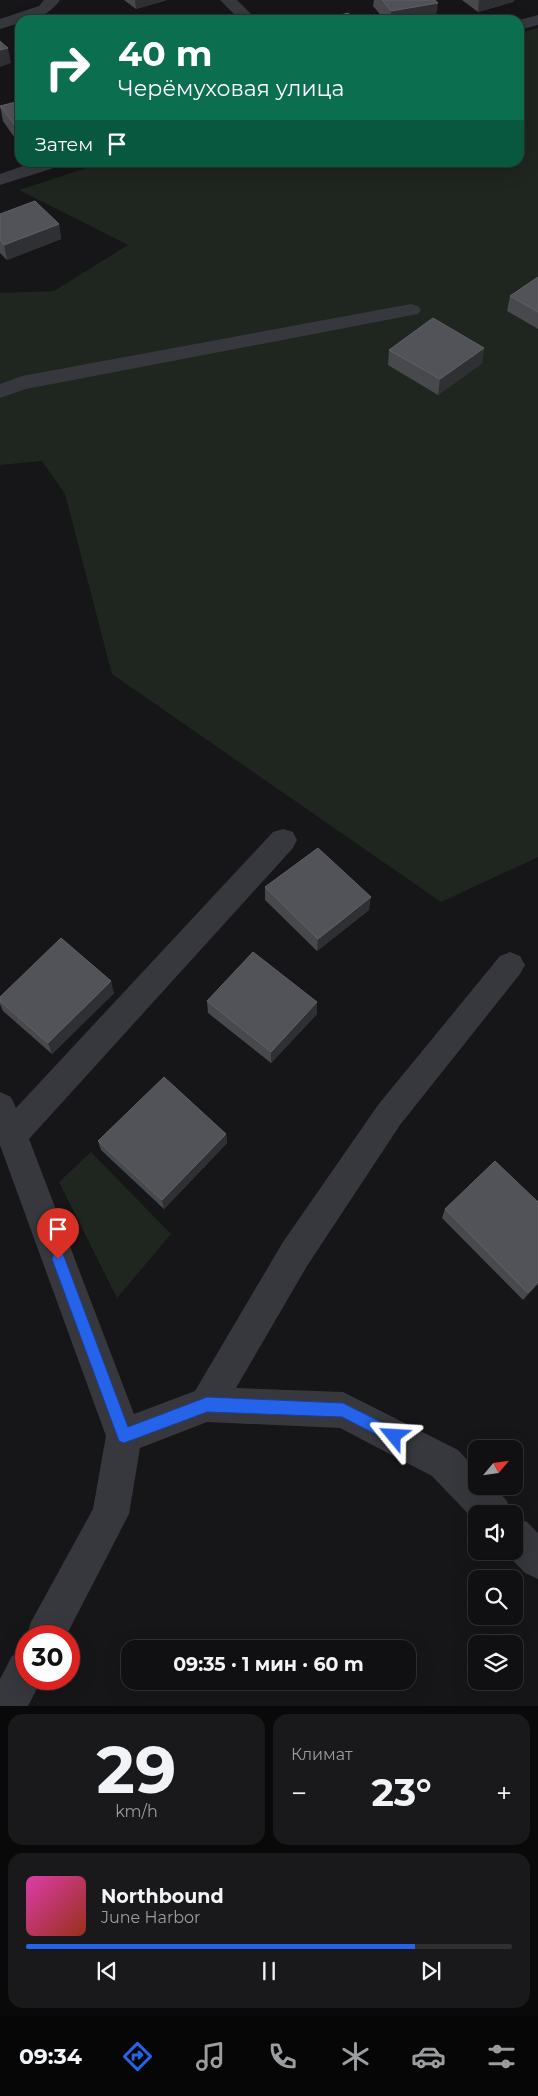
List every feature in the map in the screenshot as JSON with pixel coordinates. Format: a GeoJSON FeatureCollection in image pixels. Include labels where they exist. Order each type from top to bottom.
{"type":"FeatureCollection","features":[{"type":"Feature","properties":{"kind":"street"},"geometry":{"type":"LineString","coordinates":[[26,15],[44,9],[52,0]]}},
{"type":"Feature","properties":{"kind":"street"},"geometry":{"type":"LineString","coordinates":[[228,0],[244,15]]}},
{"type":"Feature","properties":{"kind":"street"},"geometry":{"type":"LineString","coordinates":[[0,24],[15,19]]}},
{"type":"Feature","properties":{"kind":"street"},"geometry":{"type":"LineString","coordinates":[[524,24],[538,20]]}},
{"type":"Feature","properties":{"kind":"street"},"geometry":{"type":"LineString","coordinates":[[0,180],[39,167]]}},
{"type":"Feature","properties":{"kind":"street"},"geometry":{"type":"LineString","coordinates":[[0,391],[22,382],[411,310]]}},
{"type":"Feature","properties":{"kind":"street"},"geometry":{"type":"LineString","coordinates":[[51,1625],[111,1514],[124,1436],[6,1121],[283,840]]}},
{"type":"Feature","properties":{"kind":"street"},"geometry":{"type":"LineString","coordinates":[[207,1404],[295,1254],[384,1123],[510,965]]}},
{"type":"Feature","properties":{"kind":"street"},"geometry":{"type":"LineString","coordinates":[[124,1436],[207,1404],[343,1410],[445,1463],[485,1505]]}},
{"type":"Feature","properties":{"kind":"street"},"geometry":{"type":"LineString","coordinates":[[523,1544],[538,1560]]}},
{"type":"Feature","properties":{"kind":"street"},"geometry":{"type":"LineString","coordinates":[[7,1706],[15,1690]]}},
{"type":"Feature","properties":{"kind":"shaded area"},"geometry":{"type":"Polygon","coordinates":[[[538,28],[538,857],[441,902],[112,674],[65,494],[42,461],[0,465],[0,293],[54,291],[128,245],[19,190],[90,167],[524,167],[524,32],[538,28]]]}},
{"type":"Feature","properties":{"kind":"shaded area"},"geometry":{"type":"Polygon","coordinates":[[[91,1152],[171,1234],[117,1298],[59,1182],[91,1152]]]}},
{"type":"Feature","properties":{"kind":"building"},"geometry":{"type":"Polygon","coordinates":[[[382,0],[435,0],[438,3],[391,11],[382,0]]]}},
{"type":"Feature","properties":{"kind":"building"},"geometry":{"type":"Polygon","coordinates":[[[0,41],[8,48],[0,50],[0,41]]]}},
{"type":"Feature","properties":{"kind":"building"},"geometry":{"type":"Polygon","coordinates":[[[15,102],[15,125],[0,106],[15,102]]]}},
{"type":"Feature","properties":{"kind":"building"},"geometry":{"type":"Polygon","coordinates":[[[35,201],[59,224],[4,245],[0,240],[0,214],[35,201]]]}},
{"type":"Feature","properties":{"kind":"building"},"geometry":{"type":"Polygon","coordinates":[[[538,277],[538,312],[510,296],[538,277]]]}},
{"type":"Feature","properties":{"kind":"building"},"geometry":{"type":"Polygon","coordinates":[[[433,318],[484,348],[440,379],[389,350],[433,318]]]}},
{"type":"Feature","properties":{"kind":"building"},"geometry":{"type":"Polygon","coordinates":[[[318,848],[371,897],[318,939],[265,887],[318,848]]]}},
{"type":"Feature","properties":{"kind":"building"},"geometry":{"type":"Polygon","coordinates":[[[61,938],[111,981],[48,1043],[0,1001],[0,997],[61,938]]]}},
{"type":"Feature","properties":{"kind":"building"},"geometry":{"type":"Polygon","coordinates":[[[253,952],[317,1002],[271,1052],[207,1001],[253,952]]]}},
{"type":"Feature","properties":{"kind":"building"},"geometry":{"type":"Polygon","coordinates":[[[164,1077],[226,1134],[162,1200],[98,1141],[164,1077]]]}},
{"type":"Feature","properties":{"kind":"building"},"geometry":{"type":"Polygon","coordinates":[[[495,1161],[538,1202],[538,1282],[528,1293],[445,1209],[495,1161]]]}},
{"type":"Feature","properties":{"kind":"route"},"geometry":{"type":"LineString","coordinates":[[58,1259],[124,1436],[207,1404],[343,1410],[394,1436]]}}]}
